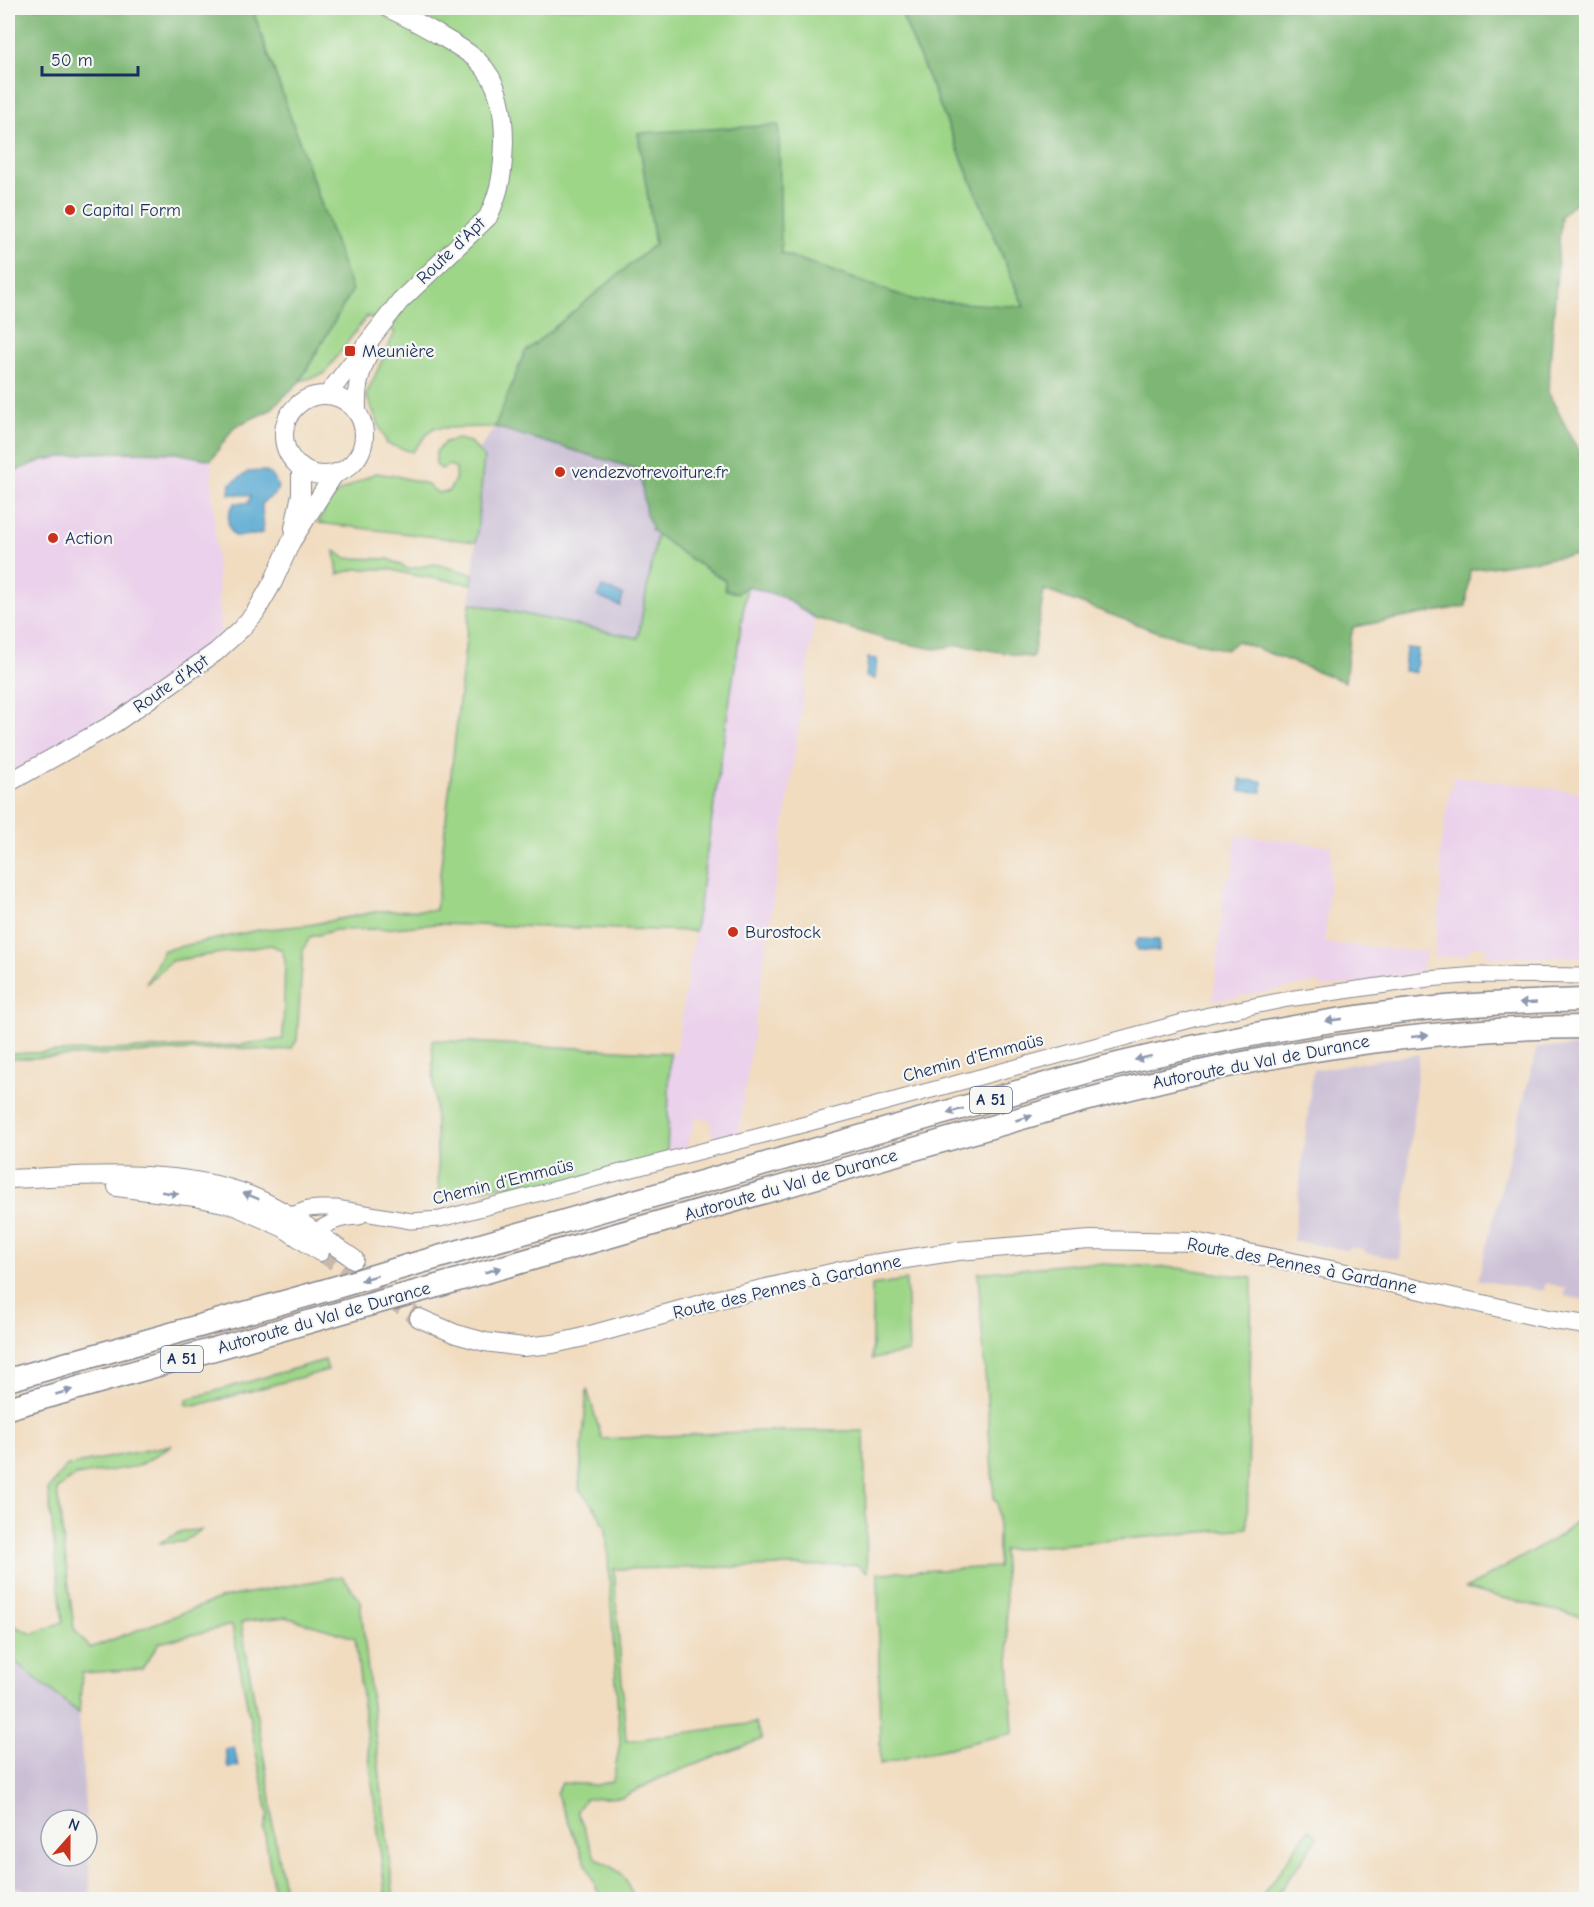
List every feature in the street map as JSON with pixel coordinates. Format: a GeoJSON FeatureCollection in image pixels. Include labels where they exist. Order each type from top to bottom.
{"type":"FeatureCollection","features":[{"type":"Feature","properties":{"kind":"highway","name":"Autoroute du Val de Durance"},"geometry":{"type":"LineString","coordinates":[[8,1380],[1098,1069],[1192,1046],[1311,1024],[1406,1011],[1587,1000]]}},
{"type":"Feature","properties":{"kind":"highway","name":"Autoroute du Val de Durance"},"geometry":{"type":"LineString","coordinates":[[8,1408],[1090,1099],[1221,1066],[1364,1042],[1462,1032],[1587,1027]]}},
{"type":"Feature","properties":{"kind":"highway"},"geometry":{"type":"LineString","coordinates":[[8,1365],[321,1292]]}},
{"type":"Feature","properties":{"kind":"main road","name":"Route d'Apt"},"geometry":{"type":"LineString","coordinates":[[328,394],[413,287],[488,216],[501,185],[504,122],[498,94],[487,72],[468,53],[388,8]]}},
{"type":"Feature","properties":{"kind":"main road","name":"Route d'Apt"},"geometry":{"type":"LineString","coordinates":[[357,412],[356,389],[361,371],[380,327]]}},
{"type":"Feature","properties":{"kind":"main road"},"geometry":{"type":"LineString","coordinates":[[328,394],[349,403],[357,412],[363,427],[364,440],[359,456],[349,466],[335,473],[317,475],[301,467],[290,456],[285,445],[286,420],[294,408],[305,399],[328,394]]}},
{"type":"Feature","properties":{"kind":"main road","name":"Route d'Apt"},"geometry":{"type":"LineString","coordinates":[[291,542],[300,501],[301,467]]}},
{"type":"Feature","properties":{"kind":"main road","name":"Route d'Apt"},"geometry":{"type":"LineString","coordinates":[[8,783],[115,723],[216,652],[241,629],[255,613],[273,582],[291,542],[335,473]]}},
{"type":"Feature","properties":{"kind":"main road"},"geometry":{"type":"LineString","coordinates":[[8,1179],[116,1176],[173,1179],[217,1186],[268,1204],[354,1259]]}},
{"type":"Feature","properties":{"kind":"main road"},"geometry":{"type":"LineString","coordinates":[[8,1179],[123,1187],[220,1202],[267,1219],[320,1252]]}},
{"type":"Feature","properties":{"kind":"main road","name":"Route des Pennes à Gardanne"},"geometry":{"type":"LineString","coordinates":[[424,1315],[471,1329],[516,1336],[555,1334],[662,1316],[723,1298],[866,1265],[958,1251],[1090,1240],[1194,1242],[1351,1274],[1548,1319],[1587,1325]]}},
{"type":"Feature","properties":{"kind":"street","name":"Chemin d'Emmaüs"},"geometry":{"type":"LineString","coordinates":[[377,1216],[411,1221],[440,1219],[802,1125],[1146,1031],[1258,1004],[1428,979],[1477,975],[1587,976]]}},
{"type":"Feature","properties":{"kind":"street"},"geometry":{"type":"LineString","coordinates":[[289,1216],[308,1209],[336,1208],[377,1216]]}},
{"type":"Feature","properties":{"kind":"street"},"geometry":{"type":"LineString","coordinates":[[314,1232],[332,1221],[377,1216]]}},
{"type":"Feature","properties":{"kind":"shaded area"},"geometry":{"type":"Polygon","coordinates":[[[495,427],[640,470],[646,514],[652,527],[651,530],[657,534],[639,638],[470,603],[484,457],[479,450],[495,427]]]}},
{"type":"Feature","properties":{"kind":"shaded area"},"geometry":{"type":"Polygon","coordinates":[[[88,453],[176,453],[211,460],[221,636],[156,688],[8,774],[8,474],[43,460],[88,453]]]}},
{"type":"Feature","properties":{"kind":"shaded area"},"geometry":{"type":"Polygon","coordinates":[[[747,586],[783,597],[815,618],[738,1136],[724,1139],[715,1137],[711,1131],[711,1120],[696,1117],[687,1147],[667,1157],[670,1053],[676,1053],[747,586]]]}},
{"type":"Feature","properties":{"kind":"shaded area"},"geometry":{"type":"Polygon","coordinates":[[[1454,776],[1586,793],[1586,961],[1580,957],[1487,957],[1485,946],[1471,947],[1467,955],[1434,958],[1442,882],[1440,856],[1454,776]]]}},
{"type":"Feature","properties":{"kind":"shaded area"},"geometry":{"type":"Polygon","coordinates":[[[1236,835],[1332,846],[1325,943],[1427,952],[1421,973],[1321,988],[1321,982],[1213,1001],[1225,880],[1232,874],[1236,835]]]}},
{"type":"Feature","properties":{"kind":"shaded area"},"geometry":{"type":"Polygon","coordinates":[[[1537,1047],[1586,1047],[1586,1300],[1564,1296],[1565,1288],[1546,1283],[1543,1291],[1478,1280],[1537,1047]]]}},
{"type":"Feature","properties":{"kind":"shaded area"},"geometry":{"type":"Polygon","coordinates":[[[1419,1054],[1400,1259],[1366,1253],[1364,1249],[1349,1247],[1347,1250],[1293,1241],[1313,1070],[1419,1054]]]}},
{"type":"Feature","properties":{"kind":"shaded area"},"geometry":{"type":"Polygon","coordinates":[[[8,1656],[79,1713],[85,1808],[39,1808],[39,1868],[89,1868],[91,1899],[60,1899],[8,1885],[8,1656]]]}},
{"type":"Feature","properties":{"kind":"green space"},"geometry":{"type":"Polygon","coordinates":[[[8,8],[252,8],[352,291],[300,381],[270,410],[234,427],[211,460],[176,453],[88,453],[43,460],[8,474],[8,8]]]}},
{"type":"Feature","properties":{"kind":"green space"},"geometry":{"type":"Polygon","coordinates":[[[252,8],[899,8],[1024,308],[914,300],[781,253],[638,133],[655,244],[525,352],[495,427],[433,428],[412,452],[387,444],[366,395],[395,332],[367,316],[324,374],[300,381],[352,291],[252,8]]]}},
{"type":"Feature","properties":{"kind":"green space"},"geometry":{"type":"Polygon","coordinates":[[[899,8],[1586,8],[1586,192],[1561,216],[1548,392],[1584,462],[1586,553],[1470,570],[1466,606],[1353,627],[1345,682],[1237,641],[1226,650],[1158,632],[1044,590],[1033,658],[961,645],[934,649],[888,640],[815,618],[783,597],[748,586],[737,593],[725,590],[725,580],[687,557],[651,530],[652,527],[646,514],[640,470],[495,427],[525,352],[655,244],[638,133],[779,125],[781,253],[914,300],[1024,307],[899,8]]]}},
{"type":"Feature","properties":{"kind":"green space"},"geometry":{"type":"Polygon","coordinates":[[[458,439],[470,442],[484,457],[476,542],[318,523],[328,503],[338,492],[375,473],[426,484],[438,493],[449,491],[455,480],[456,469],[450,465],[441,469],[436,465],[436,452],[445,442],[458,439]]]}},
{"type":"Feature","properties":{"kind":"green space"},"geometry":{"type":"Polygon","coordinates":[[[657,534],[687,557],[725,581],[747,586],[695,931],[436,924],[383,929],[335,930],[310,937],[303,950],[297,1040],[292,1048],[276,1051],[239,1048],[8,1059],[8,1054],[238,1045],[283,1039],[285,960],[282,950],[271,945],[171,961],[146,984],[164,950],[258,930],[309,925],[380,911],[436,910],[470,603],[638,638],[657,534]]]}},
{"type":"Feature","properties":{"kind":"green space"},"geometry":{"type":"Polygon","coordinates":[[[335,551],[345,558],[389,559],[408,569],[435,564],[473,574],[472,584],[412,575],[389,569],[356,569],[338,574],[335,551]]]}},
{"type":"Feature","properties":{"kind":"green space"},"geometry":{"type":"Polygon","coordinates":[[[432,1040],[670,1053],[667,1157],[527,1191],[505,1185],[439,1197],[432,1040]]]}},
{"type":"Feature","properties":{"kind":"green space"},"geometry":{"type":"Polygon","coordinates":[[[1081,1263],[1178,1268],[1252,1278],[1247,1528],[1003,1550],[1013,1733],[880,1764],[878,1573],[998,1567],[998,1503],[994,1499],[978,1273],[1081,1263]]]}},
{"type":"Feature","properties":{"kind":"green space"},"geometry":{"type":"Polygon","coordinates":[[[906,1280],[909,1352],[872,1359],[872,1285],[906,1280]]]}},
{"type":"Feature","properties":{"kind":"green space"},"geometry":{"type":"Polygon","coordinates":[[[325,1360],[328,1370],[195,1406],[185,1404],[187,1399],[325,1360]]]}},
{"type":"Feature","properties":{"kind":"green space"},"geometry":{"type":"Polygon","coordinates":[[[587,1389],[602,1439],[763,1431],[864,1431],[867,1572],[857,1565],[614,1569],[626,1741],[755,1723],[762,1739],[660,1778],[623,1797],[585,1799],[577,1811],[595,1857],[621,1873],[635,1899],[601,1899],[556,1793],[562,1783],[597,1785],[613,1781],[620,1743],[606,1527],[594,1507],[579,1489],[587,1389]]]}},
{"type":"Feature","properties":{"kind":"green space"},"geometry":{"type":"Polygon","coordinates":[[[172,1445],[139,1466],[75,1476],[57,1489],[74,1629],[90,1648],[222,1598],[342,1576],[360,1600],[394,1899],[386,1899],[355,1638],[286,1617],[241,1622],[286,1899],[275,1899],[264,1829],[268,1814],[232,1625],[159,1643],[142,1669],[82,1673],[79,1713],[8,1656],[8,1623],[32,1634],[63,1622],[48,1490],[66,1466],[172,1445]]]}},
{"type":"Feature","properties":{"kind":"green space"},"geometry":{"type":"Polygon","coordinates":[[[1586,1512],[1586,1618],[1466,1589],[1561,1535],[1586,1512]]]}},
{"type":"Feature","properties":{"kind":"green space"},"geometry":{"type":"Polygon","coordinates":[[[201,1530],[183,1542],[159,1543],[182,1531],[201,1530]]]}},
{"type":"Feature","properties":{"kind":"green space"},"geometry":{"type":"Polygon","coordinates":[[[1309,1829],[1318,1837],[1274,1899],[1260,1899],[1309,1829]]]}},
{"type":"Feature","properties":{"kind":"green space"},"geometry":{"type":"Polygon","coordinates":[[[670,1897],[670,1899],[635,1899],[670,1897]]]}},
{"type":"Feature","properties":{"kind":"water"},"geometry":{"type":"Polygon","coordinates":[[[263,471],[274,477],[278,489],[274,495],[263,502],[262,533],[235,536],[229,524],[230,511],[235,503],[249,503],[250,495],[229,494],[230,484],[248,472],[263,471]]]}},
{"type":"Feature","properties":{"kind":"water"},"geometry":{"type":"Polygon","coordinates":[[[602,587],[623,595],[620,606],[598,597],[602,587]]]}},
{"type":"Feature","properties":{"kind":"water"},"geometry":{"type":"Polygon","coordinates":[[[1406,648],[1418,649],[1416,672],[1404,671],[1406,648]]]}},
{"type":"Feature","properties":{"kind":"water"},"geometry":{"type":"Polygon","coordinates":[[[868,658],[877,659],[875,679],[866,677],[868,658]]]}},
{"type":"Feature","properties":{"kind":"water"},"geometry":{"type":"Polygon","coordinates":[[[1240,778],[1262,781],[1262,792],[1240,791],[1240,778]]]}},
{"type":"Feature","properties":{"kind":"water"},"geometry":{"type":"Polygon","coordinates":[[[1139,939],[1159,940],[1159,951],[1138,950],[1135,944],[1139,939]]]}},
{"type":"Feature","properties":{"kind":"water"},"geometry":{"type":"Polygon","coordinates":[[[234,1747],[238,1766],[228,1768],[225,1749],[234,1747]]]}},
{"type":"Feature","properties":{"kind":"tunnel"},"geometry":{"type":"LineString","coordinates":[[320,1252],[419,1318]]}},
{"type":"Feature","properties":{"kind":"place","name":"Capital Form"},"geometry":{"type":"Point","coordinates":[70,210]}},
{"type":"Feature","properties":{"kind":"place","name":"Meunière"},"geometry":{"type":"Point","coordinates":[350,351]}},
{"type":"Feature","properties":{"kind":"place","name":"vendezvotrevoiture.fr"},"geometry":{"type":"Point","coordinates":[560,472]}},
{"type":"Feature","properties":{"kind":"place","name":"Action"},"geometry":{"type":"Point","coordinates":[53,538]}},
{"type":"Feature","properties":{"kind":"place","name":"Burostock"},"geometry":{"type":"Point","coordinates":[733,932]}}]}
